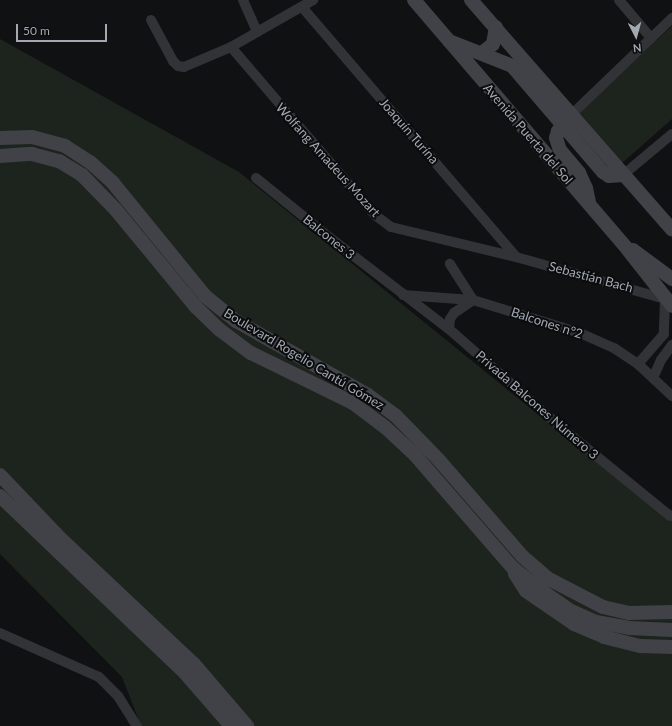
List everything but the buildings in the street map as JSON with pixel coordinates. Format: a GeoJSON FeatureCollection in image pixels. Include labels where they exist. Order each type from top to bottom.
{"type":"FeatureCollection","features":[{"type":"Feature","properties":{"kind":"main road","name":"Avenida Puerta del Sol"},"geometry":{"type":"LineString","coordinates":[[414,0],[628,250],[669,302]]}},
{"type":"Feature","properties":{"kind":"main road"},"geometry":{"type":"LineString","coordinates":[[471,0],[496,27],[567,119],[603,172],[609,176],[623,175],[672,230]]}},
{"type":"Feature","properties":{"kind":"main road"},"geometry":{"type":"LineString","coordinates":[[482,53],[493,44],[496,27]]}},
{"type":"Feature","properties":{"kind":"main road"},"geometry":{"type":"LineString","coordinates":[[448,40],[502,61],[520,73],[567,119]]}},
{"type":"Feature","properties":{"kind":"main road"},"geometry":{"type":"LineString","coordinates":[[567,119],[558,132],[558,143],[579,173],[586,188],[589,204]]}},
{"type":"Feature","properties":{"kind":"main road","name":"Boulevard Rogelio Cantú Gómez"},"geometry":{"type":"LineString","coordinates":[[0,138],[38,139],[65,146],[90,162],[113,183],[205,296],[236,321],[368,395],[395,415],[438,459],[522,556],[547,578],[603,607],[629,613],[672,612]]}},
{"type":"Feature","properties":{"kind":"main road","name":"Boulevard Rogelio Cantú Gómez"},"geometry":{"type":"LineString","coordinates":[[0,156],[32,154],[59,160],[82,175],[116,210],[196,307],[220,330],[251,352],[353,403],[385,427],[415,455],[513,568],[571,611],[596,622],[629,628],[672,630]]}},
{"type":"Feature","properties":{"kind":"main road"},"geometry":{"type":"LineString","coordinates":[[628,250],[636,251],[672,279]]}},
{"type":"Feature","properties":{"kind":"main road"},"geometry":{"type":"LineString","coordinates":[[0,475],[59,537],[194,664],[247,726]]}},
{"type":"Feature","properties":{"kind":"main road"},"geometry":{"type":"LineString","coordinates":[[0,496],[185,673],[231,726]]}},
{"type":"Feature","properties":{"kind":"main road"},"geometry":{"type":"LineString","coordinates":[[513,568],[517,581],[526,591],[574,624],[604,637],[626,643],[672,648]]}},
{"type":"Feature","properties":{"kind":"street"},"geometry":{"type":"LineString","coordinates":[[243,0],[257,32]]}},
{"type":"Feature","properties":{"kind":"street"},"geometry":{"type":"LineString","coordinates":[[151,20],[178,66],[191,65],[231,47],[313,0]]}},
{"type":"Feature","properties":{"kind":"street"},"geometry":{"type":"LineString","coordinates":[[619,0],[651,38]]}},
{"type":"Feature","properties":{"kind":"street","name":"Joaquín Turína"},"geometry":{"type":"LineString","coordinates":[[302,7],[516,257]]}},
{"type":"Feature","properties":{"kind":"street"},"geometry":{"type":"LineString","coordinates":[[567,119],[672,18]]}},
{"type":"Feature","properties":{"kind":"street","name":"Wolfang Amadeus Mozart"},"geometry":{"type":"LineString","coordinates":[[231,47],[375,214],[391,227],[516,257]]}},
{"type":"Feature","properties":{"kind":"street"},"geometry":{"type":"LineString","coordinates":[[623,175],[672,134]]}},
{"type":"Feature","properties":{"kind":"street","name":"Balcones 3"},"geometry":{"type":"LineString","coordinates":[[256,178],[403,295]]}},
{"type":"Feature","properties":{"kind":"street","name":"Sebastián Bach"},"geometry":{"type":"LineString","coordinates":[[516,257],[669,302]]}},
{"type":"Feature","properties":{"kind":"street"},"geometry":{"type":"LineString","coordinates":[[449,329],[450,320],[454,313],[474,300],[450,264]]}},
{"type":"Feature","properties":{"kind":"street","name":"Balcones n°2"},"geometry":{"type":"LineString","coordinates":[[403,295],[474,300],[580,333],[614,348],[638,364],[672,396]]}},
{"type":"Feature","properties":{"kind":"street","name":"Privada Balcones Número 3"},"geometry":{"type":"LineString","coordinates":[[403,295],[449,329],[556,423],[670,516]]}},
{"type":"Feature","properties":{"kind":"street"},"geometry":{"type":"LineString","coordinates":[[638,364],[664,334],[669,302]]}},
{"type":"Feature","properties":{"kind":"street"},"geometry":{"type":"LineString","coordinates":[[664,334],[672,341]]}},
{"type":"Feature","properties":{"kind":"street"},"geometry":{"type":"LineString","coordinates":[[653,378],[661,360],[672,346]]}},
{"type":"Feature","properties":{"kind":"street"},"geometry":{"type":"LineString","coordinates":[[0,632],[99,677],[118,696],[136,726]]}},
{"type":"Feature","properties":{"kind":"shaded area"},"geometry":{"type":"Polygon","coordinates":[[[672,26],[672,119],[621,164],[578,113],[672,26]]]}},
{"type":"Feature","properties":{"kind":"shaded area"},"geometry":{"type":"Polygon","coordinates":[[[0,39],[239,172],[640,497],[672,510],[672,726],[141,726],[122,677],[0,554],[0,39]]]}}]}
